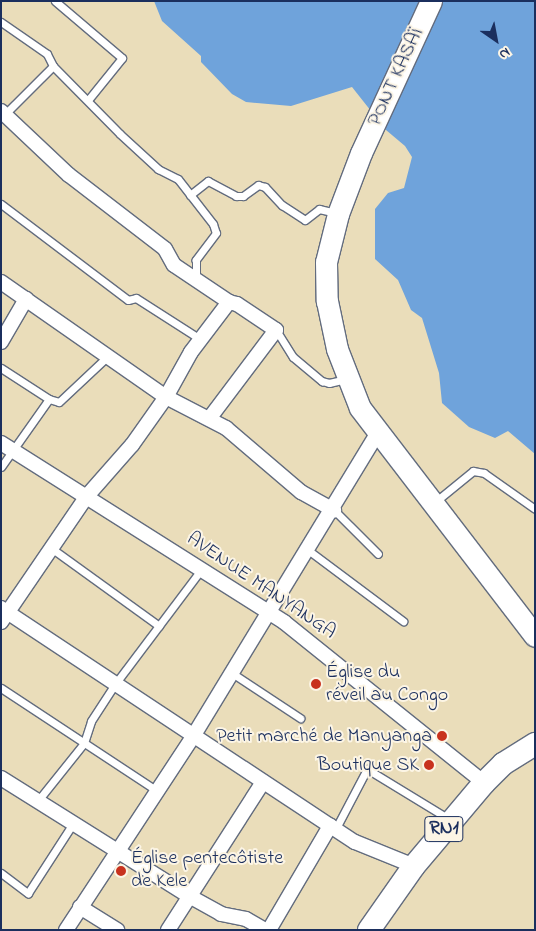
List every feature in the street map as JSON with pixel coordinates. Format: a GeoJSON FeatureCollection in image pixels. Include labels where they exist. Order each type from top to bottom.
{"type":"FeatureCollection","features":[{"type":"Feature","properties":{"kind":"highway","name":"RN1"},"geometry":{"type":"LineString","coordinates":[[369,930],[414,866],[484,783],[503,764],[535,744]]}},
{"type":"Feature","properties":{"kind":"main road","name":"PONT KASAÏ"},"geometry":{"type":"LineString","coordinates":[[431,1],[361,152],[338,214],[326,262],[327,300],[337,349],[360,408],[377,434],[433,503],[535,636]]}},
{"type":"Feature","properties":{"kind":"street"},"geometry":{"type":"LineString","coordinates":[[3,113],[69,174],[165,249],[174,265],[229,302],[276,330],[209,419]]}},
{"type":"Feature","properties":{"kind":"street"},"geometry":{"type":"LineString","coordinates":[[1,282],[166,397],[226,428],[301,492],[334,510]]}},
{"type":"Feature","properties":{"kind":"street"},"geometry":{"type":"LineString","coordinates":[[1,342],[26,299]]}},
{"type":"Feature","properties":{"kind":"street"},"geometry":{"type":"LineString","coordinates":[[229,302],[200,339],[166,397],[132,445],[87,496],[3,614],[194,735],[355,842],[414,866]]}},
{"type":"Feature","properties":{"kind":"street"},"geometry":{"type":"LineString","coordinates":[[66,930],[117,849],[194,735],[334,510],[377,434]]}},
{"type":"Feature","properties":{"kind":"street","name":"AVENUE MANYANGA"},"geometry":{"type":"LineString","coordinates":[[1,443],[87,496],[314,644],[484,783]]}},
{"type":"Feature","properties":{"kind":"street"},"geometry":{"type":"LineString","coordinates":[[1,778],[36,803],[117,849],[188,896],[221,914],[246,919],[267,930],[333,828]]}},
{"type":"Feature","properties":{"kind":"street"},"geometry":{"type":"LineString","coordinates":[[168,930],[188,896],[263,782]]}},
{"type":"Feature","properties":{"kind":"street"},"geometry":{"type":"LineString","coordinates":[[80,908],[117,930]]}},
{"type":"Feature","properties":{"kind":"lane"},"geometry":{"type":"LineString","coordinates":[[55,1],[122,58],[88,100]]}},
{"type":"Feature","properties":{"kind":"lane"},"geometry":{"type":"LineString","coordinates":[[1,22],[47,54],[53,66],[151,163],[178,179],[213,224],[216,234],[196,260],[196,280]]}},
{"type":"Feature","properties":{"kind":"lane"},"geometry":{"type":"LineString","coordinates":[[3,113],[53,66]]}},
{"type":"Feature","properties":{"kind":"lane"},"geometry":{"type":"LineString","coordinates":[[190,195],[208,180],[236,196],[243,196],[258,185],[265,186],[282,205],[305,220],[319,209],[338,214]]}},
{"type":"Feature","properties":{"kind":"lane"},"geometry":{"type":"LineString","coordinates":[[1,204],[128,300],[136,298],[200,339]]}},
{"type":"Feature","properties":{"kind":"lane"},"geometry":{"type":"LineString","coordinates":[[276,330],[293,357],[322,380],[328,383],[349,378]]}},
{"type":"Feature","properties":{"kind":"lane"},"geometry":{"type":"LineString","coordinates":[[1,368],[49,399],[59,402],[108,356]]}},
{"type":"Feature","properties":{"kind":"lane"},"geometry":{"type":"LineString","coordinates":[[1,468],[49,399]]}},
{"type":"Feature","properties":{"kind":"lane"},"geometry":{"type":"LineString","coordinates":[[433,503],[473,472],[484,473],[535,509]]}},
{"type":"Feature","properties":{"kind":"lane"},"geometry":{"type":"LineString","coordinates":[[334,510],[378,554]]}},
{"type":"Feature","properties":{"kind":"lane"},"geometry":{"type":"LineString","coordinates":[[51,548],[159,626]]}},
{"type":"Feature","properties":{"kind":"lane"},"geometry":{"type":"LineString","coordinates":[[308,550],[403,621]]}},
{"type":"Feature","properties":{"kind":"lane"},"geometry":{"type":"LineString","coordinates":[[36,803],[84,743],[91,721],[115,684],[201,570]]}},
{"type":"Feature","properties":{"kind":"lane"},"geometry":{"type":"LineString","coordinates":[[232,674],[300,718]]}},
{"type":"Feature","properties":{"kind":"lane"},"geometry":{"type":"LineString","coordinates":[[1,688],[157,791]]}},
{"type":"Feature","properties":{"kind":"lane"},"geometry":{"type":"LineString","coordinates":[[333,828],[367,769],[452,820]]}},
{"type":"Feature","properties":{"kind":"lane"},"geometry":{"type":"LineString","coordinates":[[1,873],[28,892],[72,825]]}},
{"type":"Feature","properties":{"kind":"water"},"geometry":{"type":"Polygon","coordinates":[[[154,1],[535,1],[535,454],[508,431],[495,438],[469,427],[442,403],[439,373],[422,318],[411,310],[398,280],[375,259],[375,209],[388,193],[404,188],[412,157],[405,146],[386,130],[352,87],[291,106],[246,102],[232,94],[201,62],[201,56],[162,21],[154,1]]]}},
{"type":"Feature","properties":{"kind":"place","name":"Église du réveil au Congo"},"geometry":{"type":"Point","coordinates":[316,684]}},
{"type":"Feature","properties":{"kind":"place","name":"Petit marché de Manyanga"},"geometry":{"type":"Point","coordinates":[442,736]}},
{"type":"Feature","properties":{"kind":"place","name":"Boutique SK"},"geometry":{"type":"Point","coordinates":[429,765]}},
{"type":"Feature","properties":{"kind":"place","name":"Église pentecôtiste de Kele"},"geometry":{"type":"Point","coordinates":[121,871]}}]}
